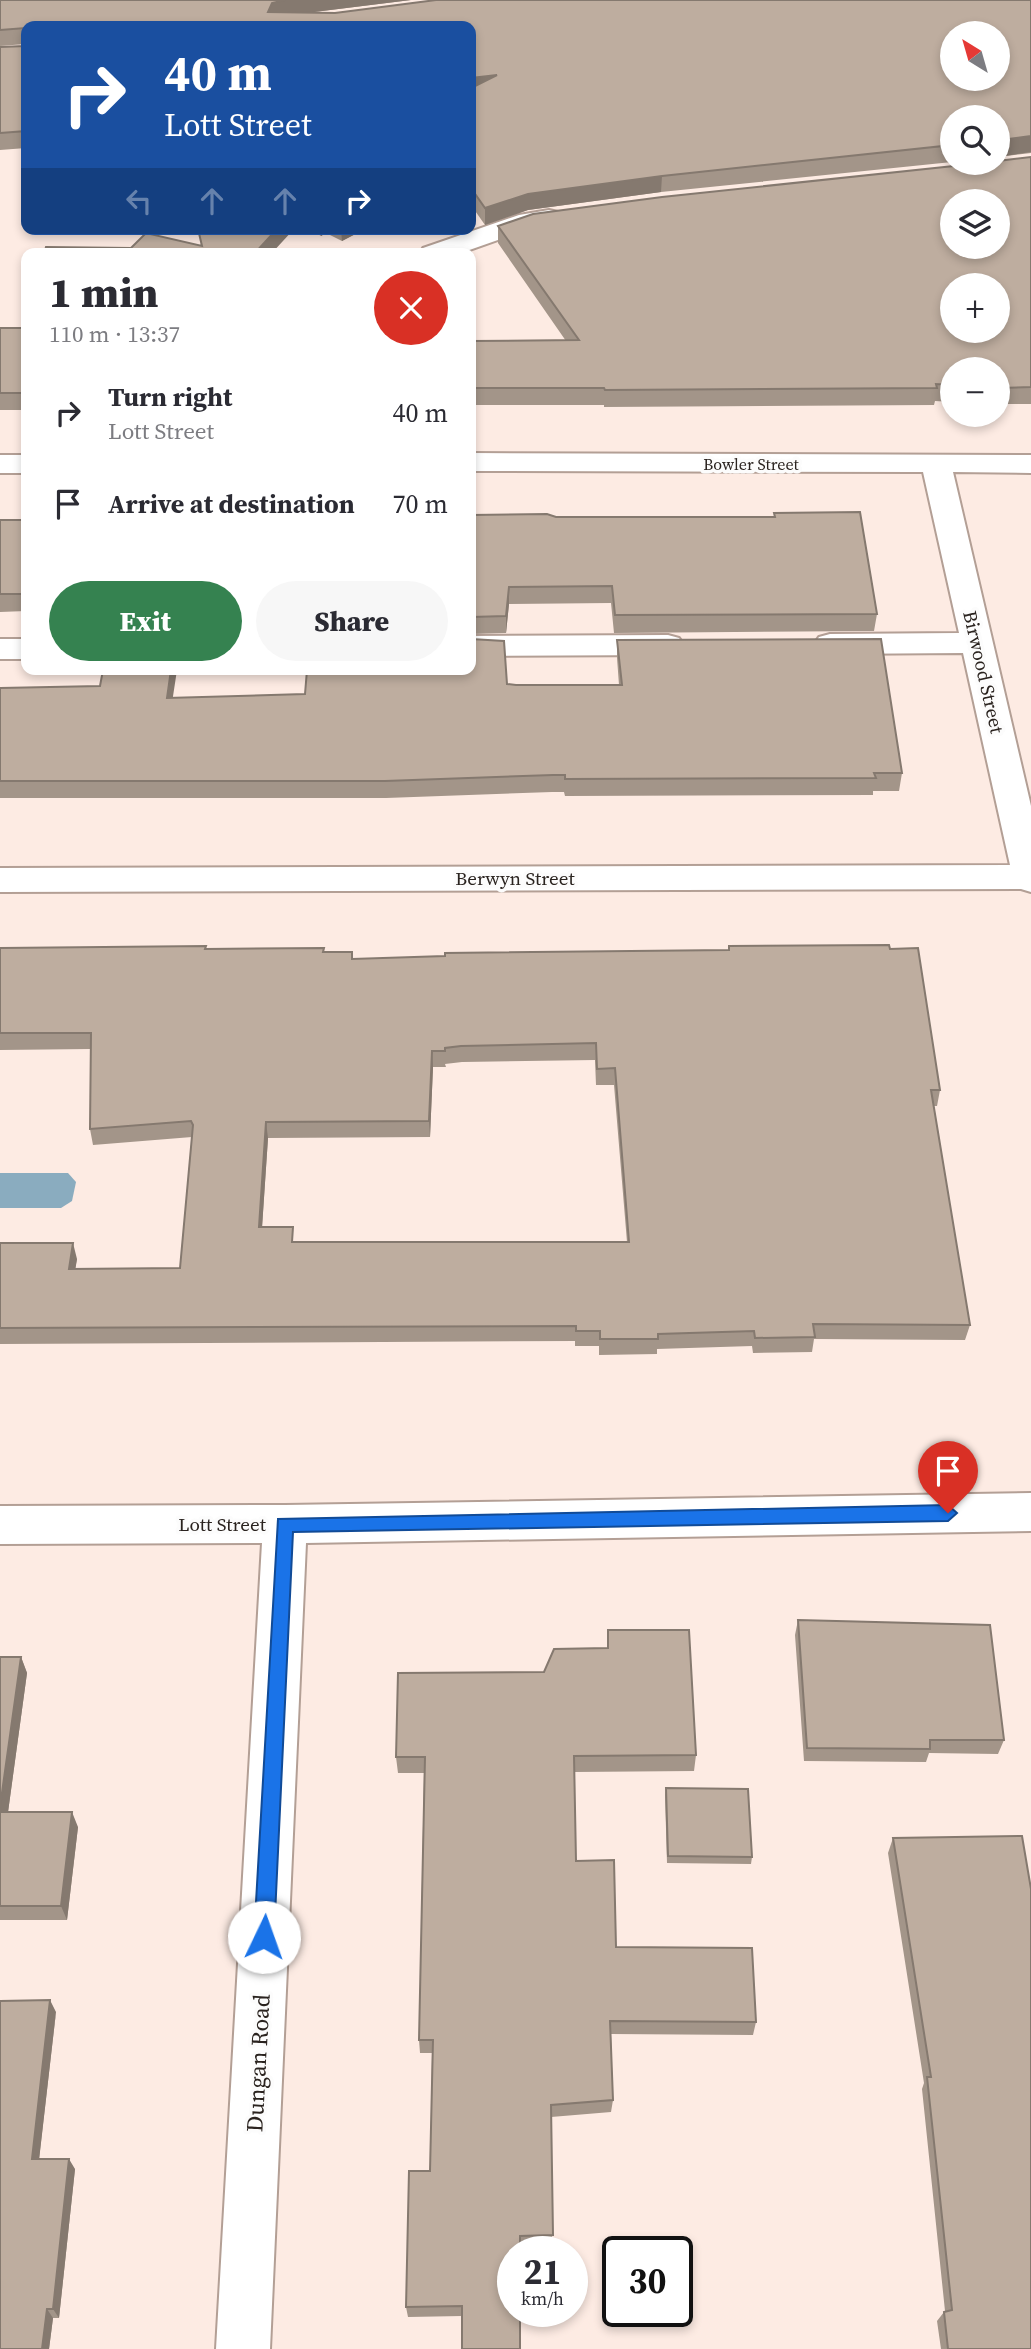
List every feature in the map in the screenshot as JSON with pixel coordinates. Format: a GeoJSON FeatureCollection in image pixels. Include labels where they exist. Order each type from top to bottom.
{"type":"FeatureCollection","features":[{"type":"Feature","properties":{"kind":"street"},"geometry":{"type":"LineString","coordinates":[[449,248],[528,221],[568,215]]}},
{"type":"Feature","properties":{"kind":"street","name":"Bowler Street"},"geometry":{"type":"LineString","coordinates":[[476,462],[1031,464]]}},
{"type":"Feature","properties":{"kind":"street"},"geometry":{"type":"LineString","coordinates":[[0,464],[21,464]]}},
{"type":"Feature","properties":{"kind":"street","name":"Birwood Street"},"geometry":{"type":"LineString","coordinates":[[936,464],[1031,878]]}},
{"type":"Feature","properties":{"kind":"street"},"geometry":{"type":"LineString","coordinates":[[799,644],[977,643]]}},
{"type":"Feature","properties":{"kind":"street"},"geometry":{"type":"LineString","coordinates":[[476,646],[703,645]]}},
{"type":"Feature","properties":{"kind":"street"},"geometry":{"type":"LineString","coordinates":[[0,649],[21,649]]}},
{"type":"Feature","properties":{"kind":"street","name":"Berwyn Street"},"geometry":{"type":"LineString","coordinates":[[0,880],[1031,878]]}},
{"type":"Feature","properties":{"kind":"street","name":"Lott Street"},"geometry":{"type":"LineString","coordinates":[[0,1525],[285,1524],[1031,1512]]}},
{"type":"Feature","properties":{"kind":"street","name":"Dungan Road"},"geometry":{"type":"LineString","coordinates":[[243,2349],[285,1524]]}},
{"type":"Feature","properties":{"kind":"water"},"geometry":{"type":"Polygon","coordinates":[[[0,1173],[68,1173],[76,1182],[72,1201],[61,1208],[0,1208],[0,1173]]]}},
{"type":"Feature","properties":{"kind":"building"},"geometry":{"type":"Polygon","coordinates":[[[0,0],[285,0],[272,3],[268,12],[335,13],[436,0],[1031,0],[1031,136],[1010,139],[1010,105],[940,105],[940,146],[662,176],[528,194],[485,208],[476,195],[476,86],[497,75],[476,77],[476,21],[21,21],[21,28],[0,30],[0,0]]]}},
{"type":"Feature","properties":{"kind":"building"},"geometry":{"type":"Polygon","coordinates":[[[21,46],[21,131],[0,133],[0,47],[21,46]]]}},
{"type":"Feature","properties":{"kind":"building"},"geometry":{"type":"Polygon","coordinates":[[[1031,157],[1031,387],[1010,388],[1010,357],[940,357],[940,384],[936,384],[937,388],[476,388],[476,341],[579,340],[498,226],[533,214],[662,197],[940,167],[940,175],[1010,175],[1010,160],[1031,157]]]}},
{"type":"Feature","properties":{"kind":"building"},"geometry":{"type":"Polygon","coordinates":[[[144,235],[202,246],[199,235],[271,235],[260,248],[131,248],[144,235]]]}},
{"type":"Feature","properties":{"kind":"building"},"geometry":{"type":"Polygon","coordinates":[[[46,247],[131,248],[46,248],[46,247]]]}},
{"type":"Feature","properties":{"kind":"building"},"geometry":{"type":"Polygon","coordinates":[[[0,328],[21,328],[21,393],[0,393],[0,328]]]}},
{"type":"Feature","properties":{"kind":"building"},"geometry":{"type":"Polygon","coordinates":[[[860,512],[877,614],[615,615],[612,586],[509,587],[506,616],[476,617],[476,515],[775,517],[774,513],[860,512]]]}},
{"type":"Feature","properties":{"kind":"building"},"geometry":{"type":"Polygon","coordinates":[[[0,520],[21,520],[21,594],[0,594],[0,520]]]}},
{"type":"Feature","properties":{"kind":"building"},"geometry":{"type":"Polygon","coordinates":[[[476,639],[504,641],[507,684],[622,685],[617,640],[881,639],[902,773],[874,773],[876,778],[565,779],[565,775],[553,775],[385,781],[0,781],[0,688],[100,686],[102,675],[170,675],[167,698],[305,694],[307,675],[476,675],[476,639]]]}},
{"type":"Feature","properties":{"kind":"building"},"geometry":{"type":"Polygon","coordinates":[[[889,945],[890,949],[918,948],[940,1090],[931,1090],[970,1325],[813,1324],[815,1337],[755,1338],[754,1331],[658,1334],[658,1339],[600,1339],[600,1331],[576,1331],[576,1326],[0,1328],[0,1243],[73,1243],[69,1269],[180,1268],[193,1125],[191,1121],[90,1129],[91,1033],[0,1033],[0,948],[324,948],[323,952],[352,952],[352,959],[445,956],[445,953],[729,950],[729,946],[889,945]],[[596,1043],[445,1048],[445,1051],[432,1051],[429,1121],[266,1122],[259,1227],[293,1227],[292,1242],[629,1242],[615,1068],[597,1069],[596,1043]]]}},
{"type":"Feature","properties":{"kind":"building"},"geometry":{"type":"Polygon","coordinates":[[[798,1620],[990,1625],[1004,1740],[930,1740],[930,1749],[807,1748],[798,1620]]]}},
{"type":"Feature","properties":{"kind":"building"},"geometry":{"type":"Polygon","coordinates":[[[608,1630],[689,1630],[696,1755],[574,1756],[576,1861],[614,1860],[616,1947],[752,1948],[756,2022],[610,2021],[613,2100],[551,2105],[553,2235],[497,2236],[497,2327],[520,2327],[520,2349],[462,2349],[462,2306],[406,2307],[409,2171],[430,2171],[433,2040],[419,2040],[425,1757],[396,1757],[398,1673],[544,1672],[554,1649],[608,1648],[608,1630]]]}},
{"type":"Feature","properties":{"kind":"building"},"geometry":{"type":"Polygon","coordinates":[[[0,1657],[21,1657],[0,1807],[0,1657]]]}},
{"type":"Feature","properties":{"kind":"building"},"geometry":{"type":"Polygon","coordinates":[[[666,1788],[748,1789],[752,1857],[668,1856],[666,1788]]]}},
{"type":"Feature","properties":{"kind":"building"},"geometry":{"type":"Polygon","coordinates":[[[0,1812],[72,1812],[61,1906],[0,1906],[0,1812]]]}},
{"type":"Feature","properties":{"kind":"building"},"geometry":{"type":"Polygon","coordinates":[[[1022,1836],[1031,1889],[1031,2349],[948,2349],[944,2312],[952,2310],[927,2077],[931,2077],[893,1838],[1022,1836]]]}},
{"type":"Feature","properties":{"kind":"building"},"geometry":{"type":"Polygon","coordinates":[[[50,2000],[32,2159],[69,2159],[53,2309],[47,2309],[42,2349],[0,2349],[0,2001],[50,2000]]]}},
{"type":"Feature","properties":{"kind":"route"},"geometry":{"type":"LineString","coordinates":[[264,1937],[285,1524],[948,1513]]}}]}
